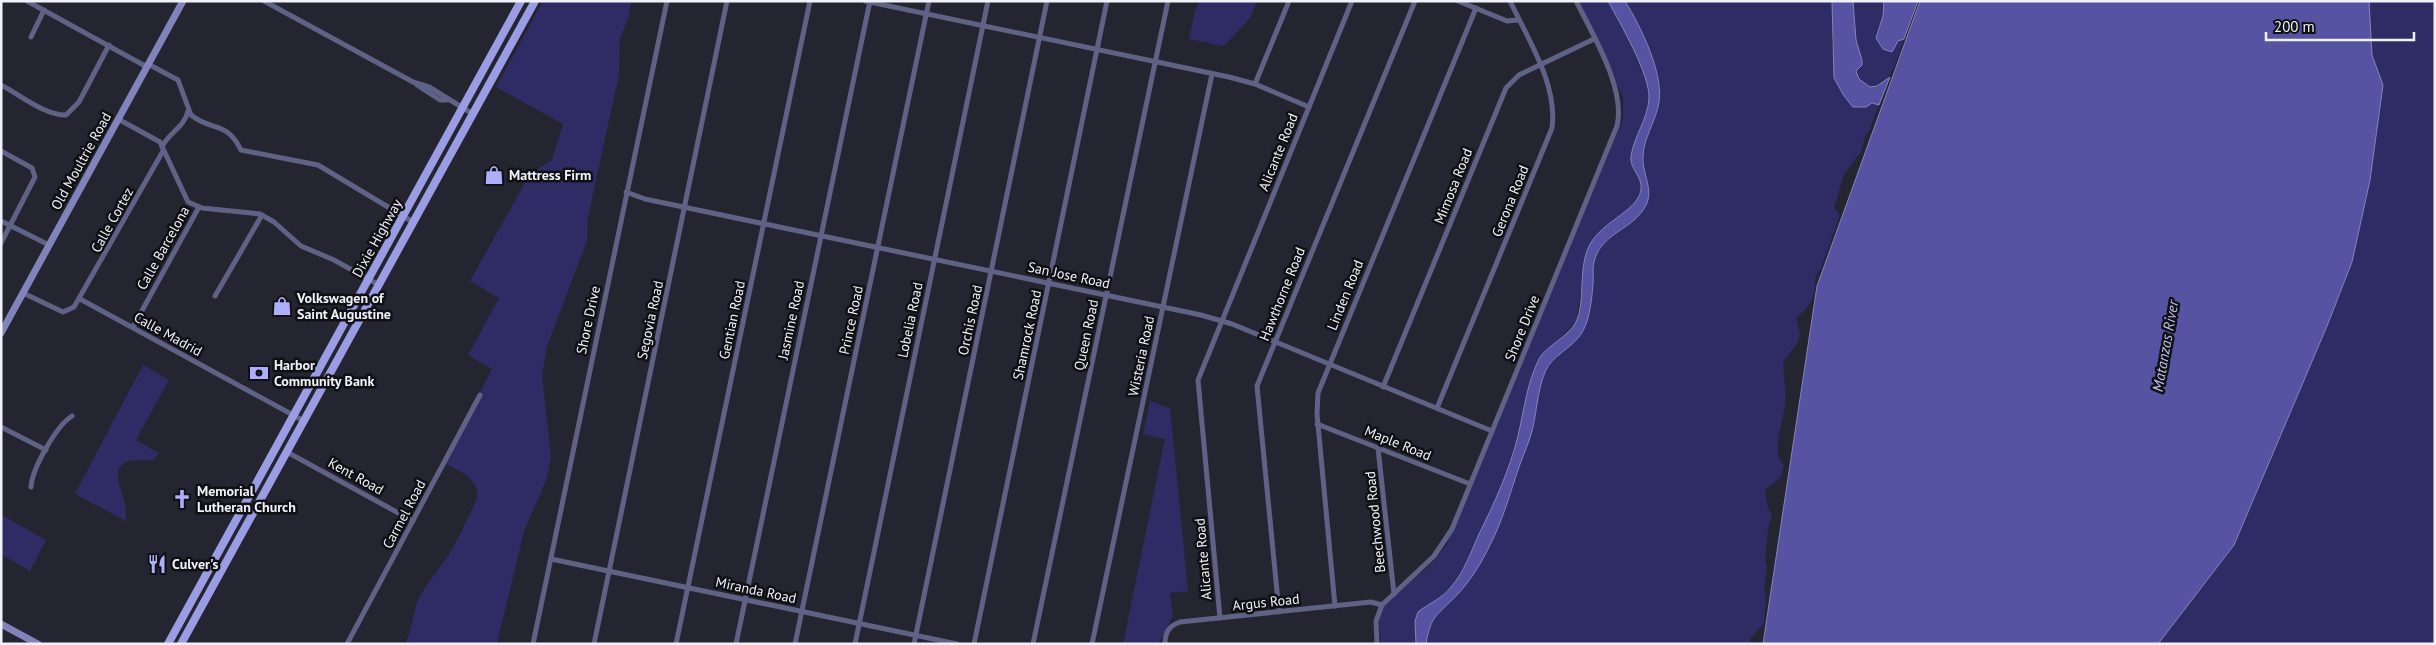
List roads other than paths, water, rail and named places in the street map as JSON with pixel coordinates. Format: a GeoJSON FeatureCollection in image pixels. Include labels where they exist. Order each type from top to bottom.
{"type":"FeatureCollection","features":[{"type":"Feature","properties":{"kind":"main road","name":"Old Moultrie Road"},"geometry":{"type":"LineString","coordinates":[[1,333],[183,1]]}},
{"type":"Feature","properties":{"kind":"main road","name":"Dixie Highway"},"geometry":{"type":"LineString","coordinates":[[168,644],[521,1]]}},
{"type":"Feature","properties":{"kind":"main road"},"geometry":{"type":"LineString","coordinates":[[182,644],[535,1]]}},
{"type":"Feature","properties":{"kind":"main road"},"geometry":{"type":"LineString","coordinates":[[509,23],[520,29]]}},
{"type":"Feature","properties":{"kind":"main road"},"geometry":{"type":"LineString","coordinates":[[1,624],[38,644]]}},
{"type":"Feature","properties":{"kind":"street"},"geometry":{"type":"LineString","coordinates":[[27,1],[178,80],[188,111],[199,120],[228,131],[236,139],[241,150],[318,166],[413,222]]}},
{"type":"Feature","properties":{"kind":"street"},"geometry":{"type":"LineString","coordinates":[[264,1],[413,82],[429,87],[446,100],[473,114]]}},
{"type":"Feature","properties":{"kind":"street","name":"Shore Drive"},"geometry":{"type":"LineString","coordinates":[[533,644],[666,1]]}},
{"type":"Feature","properties":{"kind":"street","name":"Segovia Road"},"geometry":{"type":"LineString","coordinates":[[594,644],[728,1]]}},
{"type":"Feature","properties":{"kind":"street","name":"Gentian Road"},"geometry":{"type":"LineString","coordinates":[[676,644],[810,1]]}},
{"type":"Feature","properties":{"kind":"street","name":"Prince Road"},"geometry":{"type":"LineString","coordinates":[[795,644],[929,1]]}},
{"type":"Feature","properties":{"kind":"street","name":"Lobelia Road"},"geometry":{"type":"LineString","coordinates":[[855,644],[988,1]]}},
{"type":"Feature","properties":{"kind":"street","name":"Orchis Road"},"geometry":{"type":"LineString","coordinates":[[914,644],[1047,1]]}},
{"type":"Feature","properties":{"kind":"street","name":"Shamrock Road"},"geometry":{"type":"LineString","coordinates":[[974,644],[1108,1]]}},
{"type":"Feature","properties":{"kind":"street","name":"Queen Road"},"geometry":{"type":"LineString","coordinates":[[1033,644],[1168,1]]}},
{"type":"Feature","properties":{"kind":"street"},"geometry":{"type":"LineString","coordinates":[[1256,84],[1289,1]]}},
{"type":"Feature","properties":{"kind":"street"},"geometry":{"type":"LineString","coordinates":[[1309,107],[1352,1]]}},
{"type":"Feature","properties":{"kind":"street","name":"Hawthorne Road"},"geometry":{"type":"LineString","coordinates":[[1279,612],[1256,390],[1415,1]]}},
{"type":"Feature","properties":{"kind":"street"},"geometry":{"type":"LineString","coordinates":[[1458,1],[1507,21],[1519,20]]}},
{"type":"Feature","properties":{"kind":"street","name":"Gerona Road"},"geometry":{"type":"LineString","coordinates":[[1437,408],[1552,128],[1552,99],[1539,64],[1510,1]]}},
{"type":"Feature","properties":{"kind":"street","name":"Shore Drive"},"geometry":{"type":"LineString","coordinates":[[1382,605],[1441,548],[1452,528],[1617,126],[1620,109],[1619,96],[1576,1]]}},
{"type":"Feature","properties":{"kind":"street","name":"Alicante Road"},"geometry":{"type":"LineString","coordinates":[[868,2],[1256,84],[1309,107],[1198,380],[1197,394],[1220,618]]}},
{"type":"Feature","properties":{"kind":"street","name":"Jasmine Road"},"geometry":{"type":"LineString","coordinates":[[736,644],[868,2]]}},
{"type":"Feature","properties":{"kind":"street","name":"Linden Road"},"geometry":{"type":"LineString","coordinates":[[1336,606],[1318,424],[1318,394],[1476,8]]}},
{"type":"Feature","properties":{"kind":"street"},"geometry":{"type":"LineString","coordinates":[[30,37],[44,10]]}},
{"type":"Feature","properties":{"kind":"street","name":"Mimosa Road"},"geometry":{"type":"LineString","coordinates":[[1383,386],[1506,88],[1519,75],[1594,38]]}},
{"type":"Feature","properties":{"kind":"street"},"geometry":{"type":"LineString","coordinates":[[1,85],[48,111],[66,116],[79,102],[109,45]]}},
{"type":"Feature","properties":{"kind":"street","name":"Wisteria Road"},"geometry":{"type":"LineString","coordinates":[[1092,644],[1212,74]]}},
{"type":"Feature","properties":{"kind":"street","name":"Calle Cortez"},"geometry":{"type":"LineString","coordinates":[[80,299],[168,137],[183,125],[188,111]]}},
{"type":"Feature","properties":{"kind":"street"},"geometry":{"type":"LineString","coordinates":[[118,119],[158,141],[187,200],[199,207],[262,214],[301,246],[334,260],[379,285]]}},
{"type":"Feature","properties":{"kind":"street"},"geometry":{"type":"LineString","coordinates":[[1,151],[29,166],[35,173],[34,183],[1,242]]}},
{"type":"Feature","properties":{"kind":"street","name":"San Jose Road"},"geometry":{"type":"LineString","coordinates":[[626,192],[684,207],[1049,282],[1221,320],[1492,431]]}},
{"type":"Feature","properties":{"kind":"street","name":"Calle Barcelona"},"geometry":{"type":"LineString","coordinates":[[133,327],[199,207]]}},
{"type":"Feature","properties":{"kind":"street"},"geometry":{"type":"LineString","coordinates":[[215,296],[262,214]]}},
{"type":"Feature","properties":{"kind":"street"},"geometry":{"type":"LineString","coordinates":[[1,221],[49,245]]}},
{"type":"Feature","properties":{"kind":"street"},"geometry":{"type":"LineString","coordinates":[[23,293],[64,312],[74,308],[80,299]]}},
{"type":"Feature","properties":{"kind":"street","name":"Calle Madrid"},"geometry":{"type":"LineString","coordinates":[[80,299],[304,421]]}},
{"type":"Feature","properties":{"kind":"street","name":"Carmel Road"},"geometry":{"type":"LineString","coordinates":[[347,644],[480,395]]}},
{"type":"Feature","properties":{"kind":"street"},"geometry":{"type":"LineString","coordinates":[[31,487],[32,476],[58,429],[72,416]]}},
{"type":"Feature","properties":{"kind":"street","name":"Maple Road"},"geometry":{"type":"LineString","coordinates":[[1318,424],[1470,484]]}},
{"type":"Feature","properties":{"kind":"street"},"geometry":{"type":"LineString","coordinates":[[1,426],[46,450]]}},
{"type":"Feature","properties":{"kind":"street","name":"Beechwood Road"},"geometry":{"type":"LineString","coordinates":[[1378,448],[1394,594]]}},
{"type":"Feature","properties":{"kind":"street","name":"Kent Road"},"geometry":{"type":"LineString","coordinates":[[287,452],[413,521]]}},
{"type":"Feature","properties":{"kind":"street"},"geometry":{"type":"LineString","coordinates":[[217,555],[232,553]]}},
{"type":"Feature","properties":{"kind":"street","name":"Miranda Road"},"geometry":{"type":"LineString","coordinates":[[551,559],[957,644]]}},
{"type":"Feature","properties":{"kind":"street","name":"Argus Road"},"geometry":{"type":"LineString","coordinates":[[1165,644],[1166,632],[1173,625],[1220,618],[1371,602],[1382,605]]}},
{"type":"Feature","properties":{"kind":"street"},"geometry":{"type":"LineString","coordinates":[[1377,644],[1376,622],[1382,605]]}},
{"type":"Feature","properties":{"kind":"water"},"geometry":{"type":"Polygon","coordinates":[[[1608,1],[1625,1],[1645,38],[1658,81],[1660,95],[1658,107],[1643,151],[1643,163],[1649,193],[1648,199],[1641,213],[1610,237],[1598,252],[1593,265],[1591,301],[1586,324],[1580,336],[1553,360],[1545,372],[1540,387],[1531,436],[1495,536],[1471,577],[1457,595],[1436,616],[1430,626],[1426,644],[1416,644],[1415,621],[1418,612],[1444,595],[1456,581],[1467,562],[1496,498],[1514,449],[1529,387],[1539,359],[1576,322],[1579,315],[1583,268],[1587,251],[1599,232],[1632,205],[1638,198],[1641,190],[1640,181],[1632,165],[1631,156],[1648,106],[1648,88],[1640,63],[1608,1]]]}},
{"type":"Feature","properties":{"kind":"water"},"geometry":{"type":"Polygon","coordinates":[[[1832,1],[1853,1],[1856,40],[1862,60],[1862,65],[1856,71],[1859,79],[1870,87],[1877,86],[1890,77],[1879,105],[1872,103],[1866,107],[1853,107],[1834,78],[1832,1]]]}},
{"type":"Feature","properties":{"kind":"water"},"geometry":{"type":"Polygon","coordinates":[[[1884,1],[1918,1],[1904,39],[1898,41],[1892,52],[1883,49],[1876,38],[1883,16],[1884,1]]]}},
{"type":"Feature","properties":{"kind":"water","name":"Matanzas River"},"geometry":{"type":"Polygon","coordinates":[[[1920,1],[2369,1],[2372,55],[2383,85],[2370,180],[2352,262],[2327,326],[2234,545],[2158,644],[1763,644],[1817,286],[1920,1]]]}},
{"type":"Feature","properties":{"kind":"place","name":"Mattress Firm"},"geometry":{"type":"Point","coordinates":[494,175]}},
{"type":"Feature","properties":{"kind":"place","name":"Volkswagen of Saint Augustine"},"geometry":{"type":"Point","coordinates":[282,306]}},
{"type":"Feature","properties":{"kind":"place","name":"Harbor Community Bank"},"geometry":{"type":"Point","coordinates":[259,373]}},
{"type":"Feature","properties":{"kind":"place","name":"Memorial Lutheran Church"},"geometry":{"type":"Point","coordinates":[182,499]}},
{"type":"Feature","properties":{"kind":"place","name":"Culver's"},"geometry":{"type":"Point","coordinates":[157,564]}}]}
